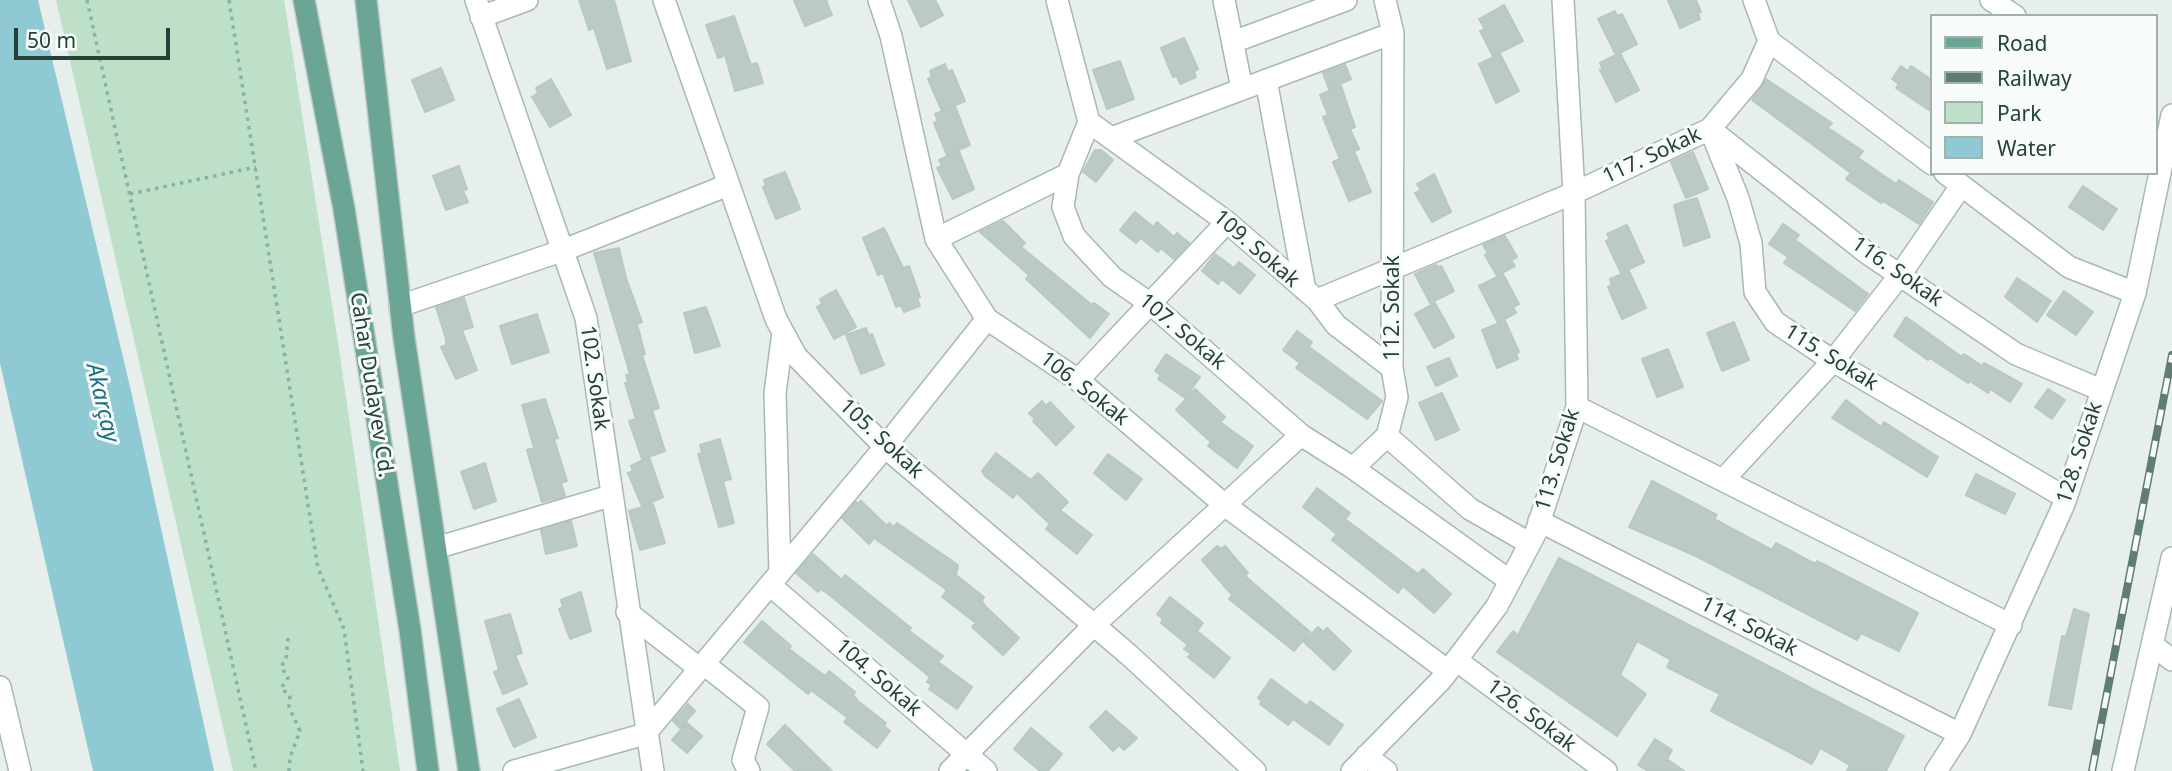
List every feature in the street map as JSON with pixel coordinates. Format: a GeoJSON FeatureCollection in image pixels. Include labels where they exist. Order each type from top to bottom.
{"type":"FeatureCollection","features":[{"type":"Feature","properties":{"kind":"main road","name":"Cahar Dudayev Cd."},"geometry":{"type":"LineString","coordinates":[[304,0],[348,236],[410,629],[428,771]]}},
{"type":"Feature","properties":{"kind":"main road","name":"Cahar Dudayev Cd."},"geometry":{"type":"LineString","coordinates":[[366,0],[400,306],[470,771]]}},
{"type":"Feature","properties":{"kind":"street"},"geometry":{"type":"LineString","coordinates":[[479,9],[527,0]]}},
{"type":"Feature","properties":{"kind":"street","name":"105. Sokak"},"geometry":{"type":"LineString","coordinates":[[664,0],[728,185],[783,331],[796,356],[885,447],[1094,625],[1255,771]]}},
{"type":"Feature","properties":{"kind":"street","name":"106. Sokak"},"geometry":{"type":"LineString","coordinates":[[879,0],[891,36],[936,239],[987,319],[1079,380],[1226,506],[1452,666]]}},
{"type":"Feature","properties":{"kind":"street"},"geometry":{"type":"LineString","coordinates":[[1057,0],[1089,122]]}},
{"type":"Feature","properties":{"kind":"street"},"geometry":{"type":"LineString","coordinates":[[1224,0],[1242,89]]}},
{"type":"Feature","properties":{"kind":"street"},"geometry":{"type":"LineString","coordinates":[[1233,42],[1346,0]]}},
{"type":"Feature","properties":{"kind":"street","name":"112. Sokak"},"geometry":{"type":"LineString","coordinates":[[1385,0],[1393,33],[1392,368],[1397,397],[1387,436]]}},
{"type":"Feature","properties":{"kind":"street","name":"113. Sokak"},"geometry":{"type":"LineString","coordinates":[[1359,764],[1452,666],[1497,606],[1530,544],[1577,407],[1574,193],[1563,0]]}},
{"type":"Feature","properties":{"kind":"street"},"geometry":{"type":"LineString","coordinates":[[1755,0],[1769,41],[1930,162]]}},
{"type":"Feature","properties":{"kind":"street"},"geometry":{"type":"LineString","coordinates":[[1991,0],[2012,14]]}},
{"type":"Feature","properties":{"kind":"street","name":"102. Sokak"},"geometry":{"type":"LineString","coordinates":[[479,9],[586,318],[645,734],[653,771]]}},
{"type":"Feature","properties":{"kind":"street"},"geometry":{"type":"LineString","coordinates":[[1114,137],[1393,33]]}},
{"type":"Feature","properties":{"kind":"street","name":"117. Sokak"},"geometry":{"type":"LineString","coordinates":[[1311,295],[1393,268],[1574,193],[1710,129],[1752,79],[1769,41]]}},
{"type":"Feature","properties":{"kind":"street"},"geometry":{"type":"LineString","coordinates":[[1266,80],[1311,295]]}},
{"type":"Feature","properties":{"kind":"street","name":"128. Sokak"},"geometry":{"type":"LineString","coordinates":[[2158,161],[2166,115]]}},
{"type":"Feature","properties":{"kind":"street","name":"109. Sokak"},"geometry":{"type":"LineString","coordinates":[[1089,122],[1114,137],[1227,222],[1311,295],[1336,325],[1392,368]]}},
{"type":"Feature","properties":{"kind":"street","name":"107. Sokak"},"geometry":{"type":"LineString","coordinates":[[1089,122],[1069,174],[1063,207],[1074,236],[1112,277],[1152,305],[1301,435],[1353,468],[1510,581]]}},
{"type":"Feature","properties":{"kind":"street","name":"116. Sokak"},"geometry":{"type":"LineString","coordinates":[[1710,129],[1900,275],[2016,354],[2101,390]]}},
{"type":"Feature","properties":{"kind":"street","name":"115. Sokak"},"geometry":{"type":"LineString","coordinates":[[1710,129],[1738,198],[1751,243],[1755,292],[1775,323],[1833,361],[2066,498]]}},
{"type":"Feature","properties":{"kind":"street"},"geometry":{"type":"LineString","coordinates":[[936,239],[1069,174]]}},
{"type":"Feature","properties":{"kind":"street","name":"128. Sokak"},"geometry":{"type":"LineString","coordinates":[[1936,771],[1960,734],[2066,498],[2135,293],[2156,175]]}},
{"type":"Feature","properties":{"kind":"street"},"geometry":{"type":"LineString","coordinates":[[1723,480],[1833,361],[1900,275],[1953,180],[2069,267],[2135,293]]}},
{"type":"Feature","properties":{"kind":"street"},"geometry":{"type":"LineString","coordinates":[[400,306],[564,250],[728,185]]}},
{"type":"Feature","properties":{"kind":"street"},"geometry":{"type":"LineString","coordinates":[[1079,380],[1227,222]]}},
{"type":"Feature","properties":{"kind":"street"},"geometry":{"type":"LineString","coordinates":[[514,771],[645,734],[885,447],[987,319]]}},
{"type":"Feature","properties":{"kind":"street"},"geometry":{"type":"LineString","coordinates":[[775,579],[775,393],[783,331]]}},
{"type":"Feature","properties":{"kind":"street"},"geometry":{"type":"LineString","coordinates":[[1577,407],[2011,625]]}},
{"type":"Feature","properties":{"kind":"street"},"geometry":{"type":"LineString","coordinates":[[950,771],[1094,625],[1301,435]]}},
{"type":"Feature","properties":{"kind":"street"},"geometry":{"type":"LineString","coordinates":[[1353,468],[1387,436],[1470,509],[1530,544]]}},
{"type":"Feature","properties":{"kind":"street"},"geometry":{"type":"LineString","coordinates":[[436,548],[610,496]]}},
{"type":"Feature","properties":{"kind":"street","name":"114. Sokak"},"geometry":{"type":"LineString","coordinates":[[1539,521],[1960,734]]}},
{"type":"Feature","properties":{"kind":"street"},"geometry":{"type":"LineString","coordinates":[[2123,771],[2154,646],[2172,558]]}},
{"type":"Feature","properties":{"kind":"street","name":"104. Sokak"},"geometry":{"type":"LineString","coordinates":[[775,579],[986,771]]}},
{"type":"Feature","properties":{"kind":"street"},"geometry":{"type":"LineString","coordinates":[[627,612],[758,707],[743,760],[749,771]]}},
{"type":"Feature","properties":{"kind":"street"},"geometry":{"type":"LineString","coordinates":[[2154,646],[2172,660]]}},
{"type":"Feature","properties":{"kind":"street","name":"126. Sokak"},"geometry":{"type":"LineString","coordinates":[[1452,666],[1606,771]]}},
{"type":"Feature","properties":{"kind":"street"},"geometry":{"type":"LineString","coordinates":[[0,687],[2,709],[20,771]]}},
{"type":"Feature","properties":{"kind":"street"},"geometry":{"type":"LineString","coordinates":[[1359,764],[1386,771]]}},
{"type":"Feature","properties":{"kind":"path"},"geometry":{"type":"LineString","coordinates":[[87,0],[256,771]]}},
{"type":"Feature","properties":{"kind":"path"},"geometry":{"type":"LineString","coordinates":[[229,0],[318,568],[344,629],[363,771]]}},
{"type":"Feature","properties":{"kind":"path"},"geometry":{"type":"LineString","coordinates":[[130,194],[256,167]]}},
{"type":"Feature","properties":{"kind":"path"},"geometry":{"type":"LineString","coordinates":[[288,638],[286,660],[281,666],[288,678],[281,688],[290,696],[289,706],[300,731],[290,757],[289,771]]}},
{"type":"Feature","properties":{"kind":"green space"},"geometry":{"type":"Polygon","coordinates":[[[56,0],[284,0],[339,349],[400,771],[233,771],[56,0]]]}},
{"type":"Feature","properties":{"kind":"water","name":"Akarçay"},"geometry":{"type":"Polygon","coordinates":[[[0,0],[38,0],[131,391],[214,771],[93,771],[0,363],[0,0]]]}},
{"type":"Feature","properties":{"kind":"building"},"geometry":{"type":"Polygon","coordinates":[[[579,0],[614,0],[631,61],[607,69],[594,28],[589,30],[579,0]]]}},
{"type":"Feature","properties":{"kind":"building"},"geometry":{"type":"Polygon","coordinates":[[[794,0],[826,0],[832,15],[805,26],[794,0]]]}},
{"type":"Feature","properties":{"kind":"building"},"geometry":{"type":"Polygon","coordinates":[[[908,0],[935,0],[943,15],[921,27],[908,0]]]}},
{"type":"Feature","properties":{"kind":"building"},"geometry":{"type":"Polygon","coordinates":[[[1668,0],[1696,0],[1701,12],[1698,13],[1700,19],[1680,28],[1668,0]]]}},
{"type":"Feature","properties":{"kind":"building"},"geometry":{"type":"Polygon","coordinates":[[[1504,5],[1523,41],[1493,56],[1480,31],[1485,29],[1479,19],[1504,5]]]}},
{"type":"Feature","properties":{"kind":"building"},"geometry":{"type":"Polygon","coordinates":[[[1615,11],[1617,16],[1622,14],[1637,44],[1616,55],[1598,19],[1615,11]]]}},
{"type":"Feature","properties":{"kind":"building"},"geometry":{"type":"Polygon","coordinates":[[[734,16],[751,65],[757,63],[763,83],[735,91],[725,55],[718,58],[706,25],[734,16]]]}},
{"type":"Feature","properties":{"kind":"building"},"geometry":{"type":"Polygon","coordinates":[[[1184,38],[1198,69],[1194,71],[1196,77],[1180,84],[1177,76],[1173,77],[1161,48],[1184,38]]]}},
{"type":"Feature","properties":{"kind":"building"},"geometry":{"type":"Polygon","coordinates":[[[1620,53],[1639,90],[1616,102],[1600,70],[1603,69],[1600,63],[1620,53]]]}},
{"type":"Feature","properties":{"kind":"building"},"geometry":{"type":"Polygon","coordinates":[[[1500,54],[1519,91],[1496,103],[1479,64],[1500,54]]]}},
{"type":"Feature","properties":{"kind":"building"},"geometry":{"type":"Polygon","coordinates":[[[1120,61],[1134,99],[1107,109],[1093,70],[1120,61]]]}},
{"type":"Feature","properties":{"kind":"building"},"geometry":{"type":"Polygon","coordinates":[[[945,64],[948,72],[952,70],[965,101],[942,111],[928,79],[932,77],[930,71],[945,64]]]}},
{"type":"Feature","properties":{"kind":"building"},"geometry":{"type":"Polygon","coordinates":[[[1345,65],[1351,79],[1329,89],[1323,73],[1345,65]]]}},
{"type":"Feature","properties":{"kind":"building"},"geometry":{"type":"Polygon","coordinates":[[[1901,66],[1908,71],[1911,66],[1930,79],[1930,111],[1896,88],[1899,84],[1892,79],[1901,66]]]}},
{"type":"Feature","properties":{"kind":"building"},"geometry":{"type":"Polygon","coordinates":[[[441,68],[454,100],[425,112],[412,80],[441,68]]]}},
{"type":"Feature","properties":{"kind":"building"},"geometry":{"type":"Polygon","coordinates":[[[551,79],[571,115],[550,127],[532,97],[538,93],[536,88],[551,79]]]}},
{"type":"Feature","properties":{"kind":"building"},"geometry":{"type":"Polygon","coordinates":[[[1766,79],[1832,123],[1828,128],[1863,151],[1858,158],[1896,184],[1899,180],[1933,202],[1919,224],[1846,179],[1851,173],[1752,100],[1766,79]]]}},
{"type":"Feature","properties":{"kind":"building"},"geometry":{"type":"Polygon","coordinates":[[[1341,86],[1355,127],[1350,129],[1359,149],[1354,151],[1371,192],[1349,201],[1333,162],[1340,159],[1323,117],[1328,115],[1320,95],[1341,86]]]}},
{"type":"Feature","properties":{"kind":"building"},"geometry":{"type":"Polygon","coordinates":[[[955,106],[970,145],[947,155],[934,123],[938,121],[935,114],[955,106]]]}},
{"type":"Feature","properties":{"kind":"building"},"geometry":{"type":"Polygon","coordinates":[[[1095,150],[1101,150],[1113,160],[1096,182],[1083,172],[1095,150]]]}},
{"type":"Feature","properties":{"kind":"building"},"geometry":{"type":"Polygon","coordinates":[[[959,151],[974,189],[953,199],[937,168],[942,166],[939,160],[959,151]]]}},
{"type":"Feature","properties":{"kind":"building"},"geometry":{"type":"Polygon","coordinates":[[[1693,152],[1708,189],[1686,198],[1671,162],[1693,152]]]}},
{"type":"Feature","properties":{"kind":"building"},"geometry":{"type":"Polygon","coordinates":[[[459,166],[467,189],[463,191],[468,202],[446,210],[433,176],[459,166]]]}},
{"type":"Feature","properties":{"kind":"building"},"geometry":{"type":"Polygon","coordinates":[[[785,172],[800,209],[776,219],[763,187],[766,186],[764,180],[785,172]]]}},
{"type":"Feature","properties":{"kind":"building"},"geometry":{"type":"Polygon","coordinates":[[[1434,174],[1451,212],[1432,222],[1415,193],[1421,190],[1417,184],[1434,174]]]}},
{"type":"Feature","properties":{"kind":"building"},"geometry":{"type":"Polygon","coordinates":[[[2083,186],[2117,209],[2103,230],[2069,207],[2083,186]]]}},
{"type":"Feature","properties":{"kind":"building"},"geometry":{"type":"Polygon","coordinates":[[[1697,198],[1710,237],[1684,246],[1674,205],[1697,198]]]}},
{"type":"Feature","properties":{"kind":"building"},"geometry":{"type":"Polygon","coordinates":[[[1135,212],[1153,227],[1157,222],[1174,237],[1177,233],[1189,243],[1174,259],[1161,248],[1158,252],[1141,238],[1136,243],[1120,230],[1135,212]]]}},
{"type":"Feature","properties":{"kind":"building"},"geometry":{"type":"Polygon","coordinates":[[[1003,221],[1025,243],[1021,247],[1092,305],[1094,303],[1109,314],[1090,338],[1026,279],[1029,275],[980,232],[1003,221]]]}},
{"type":"Feature","properties":{"kind":"building"},"geometry":{"type":"Polygon","coordinates":[[[1783,224],[1799,235],[1795,240],[1868,294],[1855,311],[1784,263],[1788,257],[1769,244],[1783,224]]]}},
{"type":"Feature","properties":{"kind":"building"},"geometry":{"type":"Polygon","coordinates":[[[1627,225],[1644,262],[1621,273],[1606,241],[1610,239],[1607,234],[1627,225]]]}},
{"type":"Feature","properties":{"kind":"building"},"geometry":{"type":"Polygon","coordinates":[[[884,228],[903,268],[909,266],[920,297],[917,298],[920,306],[904,312],[901,305],[896,307],[883,273],[878,275],[863,238],[884,228]]]}},
{"type":"Feature","properties":{"kind":"building"},"geometry":{"type":"Polygon","coordinates":[[[1505,236],[1517,257],[1511,260],[1515,266],[1497,276],[1485,255],[1488,253],[1483,245],[1505,236]]]}},
{"type":"Feature","properties":{"kind":"building"},"geometry":{"type":"Polygon","coordinates":[[[619,248],[626,278],[642,322],[637,324],[645,354],[642,355],[659,408],[652,410],[665,451],[642,459],[629,421],[636,419],[625,383],[628,382],[626,375],[630,374],[594,253],[619,248]]]}},
{"type":"Feature","properties":{"kind":"building"},"geometry":{"type":"Polygon","coordinates":[[[1215,254],[1234,268],[1239,262],[1255,275],[1240,294],[1222,279],[1218,284],[1202,271],[1215,254]]]}},
{"type":"Feature","properties":{"kind":"building"},"geometry":{"type":"Polygon","coordinates":[[[1436,265],[1441,266],[1454,291],[1430,303],[1415,274],[1436,265]]]}},
{"type":"Feature","properties":{"kind":"building"},"geometry":{"type":"Polygon","coordinates":[[[1629,271],[1646,308],[1622,319],[1608,287],[1612,285],[1610,279],[1629,271]]]}},
{"type":"Feature","properties":{"kind":"building"},"geometry":{"type":"Polygon","coordinates":[[[1503,274],[1519,304],[1513,307],[1516,313],[1498,323],[1479,286],[1503,274]]]}},
{"type":"Feature","properties":{"kind":"building"},"geometry":{"type":"Polygon","coordinates":[[[2017,278],[2051,301],[2037,322],[2005,297],[2017,278]]]}},
{"type":"Feature","properties":{"kind":"building"},"geometry":{"type":"Polygon","coordinates":[[[836,290],[856,327],[834,339],[817,307],[822,304],[820,299],[836,290]]]}},
{"type":"Feature","properties":{"kind":"building"},"geometry":{"type":"Polygon","coordinates":[[[2064,291],[2093,312],[2076,335],[2047,315],[2064,291]]]}},
{"type":"Feature","properties":{"kind":"building"},"geometry":{"type":"Polygon","coordinates":[[[464,298],[473,327],[462,330],[477,370],[456,379],[441,347],[446,345],[446,339],[436,307],[464,298]]]}},
{"type":"Feature","properties":{"kind":"building"},"geometry":{"type":"Polygon","coordinates":[[[1435,303],[1454,337],[1434,348],[1415,314],[1435,303]]]}},
{"type":"Feature","properties":{"kind":"building"},"geometry":{"type":"Polygon","coordinates":[[[706,307],[720,346],[695,353],[684,313],[706,307]]]}},
{"type":"Feature","properties":{"kind":"building"},"geometry":{"type":"Polygon","coordinates":[[[537,314],[549,352],[512,364],[500,326],[537,314]]]}},
{"type":"Feature","properties":{"kind":"building"},"geometry":{"type":"Polygon","coordinates":[[[1906,317],[1962,357],[1964,354],[1982,366],[1984,363],[2022,384],[2010,402],[1990,389],[1988,393],[1970,381],[1968,383],[1894,336],[1906,317]]]}},
{"type":"Feature","properties":{"kind":"building"},"geometry":{"type":"Polygon","coordinates":[[[1505,321],[1519,352],[1516,354],[1518,359],[1497,368],[1482,330],[1505,321]]]}},
{"type":"Feature","properties":{"kind":"building"},"geometry":{"type":"Polygon","coordinates":[[[1734,322],[1749,360],[1722,371],[1707,333],[1734,322]]]}},
{"type":"Feature","properties":{"kind":"building"},"geometry":{"type":"Polygon","coordinates":[[[866,328],[869,336],[872,334],[884,365],[861,374],[846,335],[866,328]]]}},
{"type":"Feature","properties":{"kind":"building"},"geometry":{"type":"Polygon","coordinates":[[[1297,331],[1312,342],[1309,347],[1382,401],[1367,419],[1296,368],[1300,363],[1283,350],[1297,331]]]}},
{"type":"Feature","properties":{"kind":"building"},"geometry":{"type":"Polygon","coordinates":[[[1668,349],[1683,387],[1657,397],[1642,359],[1668,349]]]}},
{"type":"Feature","properties":{"kind":"building"},"geometry":{"type":"Polygon","coordinates":[[[1166,354],[1200,377],[1185,398],[1158,379],[1161,375],[1155,371],[1166,354]]]}},
{"type":"Feature","properties":{"kind":"building"},"geometry":{"type":"Polygon","coordinates":[[[1449,358],[1457,376],[1436,386],[1427,367],[1449,358]]]}},
{"type":"Feature","properties":{"kind":"building"},"geometry":{"type":"Polygon","coordinates":[[[1195,389],[1225,417],[1220,422],[1253,446],[1237,468],[1208,446],[1211,442],[1176,410],[1195,389]]]}},
{"type":"Feature","properties":{"kind":"building"},"geometry":{"type":"Polygon","coordinates":[[[2048,389],[2065,400],[2052,419],[2035,407],[2048,389]]]}},
{"type":"Feature","properties":{"kind":"building"},"geometry":{"type":"Polygon","coordinates":[[[1442,393],[1459,430],[1436,440],[1419,403],[1442,393]]]}},
{"type":"Feature","properties":{"kind":"building"},"geometry":{"type":"Polygon","coordinates":[[[545,399],[558,438],[554,439],[567,481],[561,483],[565,496],[542,502],[527,450],[534,448],[522,405],[545,399]]]}},
{"type":"Feature","properties":{"kind":"building"},"geometry":{"type":"Polygon","coordinates":[[[1846,400],[1881,427],[1884,422],[1938,457],[1927,477],[1832,418],[1846,400]]]}},
{"type":"Feature","properties":{"kind":"building"},"geometry":{"type":"Polygon","coordinates":[[[1042,401],[1046,406],[1050,402],[1074,427],[1056,445],[1033,421],[1035,419],[1029,413],[1042,401]]]}},
{"type":"Feature","properties":{"kind":"building"},"geometry":{"type":"Polygon","coordinates":[[[720,439],[731,479],[723,481],[734,523],[719,527],[698,454],[702,453],[700,445],[720,439]]]}},
{"type":"Feature","properties":{"kind":"building"},"geometry":{"type":"Polygon","coordinates":[[[996,453],[1031,480],[1038,473],[1068,502],[1060,510],[1092,535],[1077,554],[1046,529],[1050,524],[1017,493],[1013,498],[985,476],[982,471],[996,453]]]}},
{"type":"Feature","properties":{"kind":"building"},"geometry":{"type":"Polygon","coordinates":[[[1108,454],[1142,479],[1126,500],[1094,473],[1108,454]]]}},
{"type":"Feature","properties":{"kind":"building"},"geometry":{"type":"Polygon","coordinates":[[[649,457],[663,497],[642,506],[628,473],[633,471],[631,466],[649,457]]]}},
{"type":"Feature","properties":{"kind":"building"},"geometry":{"type":"Polygon","coordinates":[[[485,463],[496,501],[474,509],[461,472],[485,463]]]}},
{"type":"Feature","properties":{"kind":"building"},"geometry":{"type":"Polygon","coordinates":[[[1976,474],[2015,494],[2005,514],[1966,495],[1976,474]]]}},
{"type":"Feature","properties":{"kind":"building"},"geometry":{"type":"Polygon","coordinates":[[[1652,481],[1717,515],[1714,519],[1772,550],[1776,543],[1918,613],[1899,651],[1861,633],[1857,640],[1696,556],[1629,527],[1652,481]]]}},
{"type":"Feature","properties":{"kind":"building"},"geometry":{"type":"Polygon","coordinates":[[[1317,488],[1350,513],[1345,519],[1418,574],[1423,569],[1451,594],[1434,613],[1403,586],[1398,593],[1332,540],[1337,534],[1303,507],[1317,488]]]}},
{"type":"Feature","properties":{"kind":"building"},"geometry":{"type":"Polygon","coordinates":[[[861,501],[887,526],[889,523],[894,527],[897,523],[958,565],[956,575],[984,597],[982,601],[986,607],[1019,638],[1003,655],[972,627],[976,623],[942,597],[947,590],[874,538],[869,544],[842,518],[856,502],[858,504],[861,501]]]}},
{"type":"Feature","properties":{"kind":"building"},"geometry":{"type":"Polygon","coordinates":[[[653,504],[665,543],[640,550],[629,511],[653,504]]]}},
{"type":"Feature","properties":{"kind":"building"},"geometry":{"type":"Polygon","coordinates":[[[571,521],[577,546],[546,554],[541,530],[571,521]]]}},
{"type":"Feature","properties":{"kind":"building"},"geometry":{"type":"Polygon","coordinates":[[[1217,546],[1221,549],[1225,546],[1248,573],[1245,576],[1310,632],[1294,651],[1229,599],[1232,595],[1202,560],[1217,546]]]}},
{"type":"Feature","properties":{"kind":"building"},"geometry":{"type":"Polygon","coordinates":[[[813,554],[842,580],[845,575],[911,628],[909,631],[943,656],[938,662],[972,687],[957,709],[929,689],[932,685],[927,682],[930,677],[827,593],[820,589],[818,592],[796,573],[813,554]]]}},
{"type":"Feature","properties":{"kind":"building"},"geometry":{"type":"Polygon","coordinates":[[[1559,558],[1904,736],[1886,771],[1847,771],[1850,765],[1820,748],[1812,764],[1711,711],[1720,694],[1667,667],[1671,660],[1637,641],[1620,675],[1646,694],[1617,736],[1497,652],[1513,631],[1518,635],[1559,558]]]}},
{"type":"Feature","properties":{"kind":"building"},"geometry":{"type":"Polygon","coordinates":[[[581,592],[591,631],[570,639],[559,609],[563,607],[561,600],[581,592]]]}},
{"type":"Feature","properties":{"kind":"building"},"geometry":{"type":"Polygon","coordinates":[[[1170,597],[1203,623],[1197,631],[1230,658],[1214,678],[1188,657],[1191,654],[1184,649],[1188,645],[1161,623],[1163,619],[1157,614],[1170,597]]]}},
{"type":"Feature","properties":{"kind":"building"},"geometry":{"type":"Polygon","coordinates":[[[2074,609],[2089,614],[2071,709],[2049,705],[2062,636],[2066,637],[2074,609]]]}},
{"type":"Feature","properties":{"kind":"building"},"geometry":{"type":"Polygon","coordinates":[[[510,614],[522,653],[515,655],[527,684],[503,694],[494,672],[499,670],[485,621],[510,614]]]}},
{"type":"Feature","properties":{"kind":"building"},"geometry":{"type":"Polygon","coordinates":[[[762,621],[791,646],[789,649],[825,676],[829,671],[855,692],[853,695],[858,701],[886,723],[884,726],[890,731],[877,748],[844,722],[848,718],[811,690],[808,694],[744,642],[762,621]]]}},
{"type":"Feature","properties":{"kind":"building"},"geometry":{"type":"Polygon","coordinates":[[[1318,627],[1323,632],[1327,628],[1351,651],[1334,670],[1304,642],[1318,627]]]}},
{"type":"Feature","properties":{"kind":"building"},"geometry":{"type":"Polygon","coordinates":[[[1271,679],[1307,706],[1310,701],[1343,725],[1329,745],[1293,719],[1288,725],[1260,704],[1262,701],[1258,698],[1271,679]]]}},
{"type":"Feature","properties":{"kind":"building"},"geometry":{"type":"Polygon","coordinates":[[[519,699],[536,737],[514,747],[497,709],[519,699]]]}},
{"type":"Feature","properties":{"kind":"building"},"geometry":{"type":"Polygon","coordinates":[[[688,704],[695,711],[680,728],[673,721],[688,704]]]}},
{"type":"Feature","properties":{"kind":"building"},"geometry":{"type":"Polygon","coordinates":[[[1106,711],[1137,738],[1124,750],[1119,745],[1113,751],[1090,727],[1106,711]]]}},
{"type":"Feature","properties":{"kind":"building"},"geometry":{"type":"Polygon","coordinates":[[[687,723],[702,736],[687,753],[672,740],[687,723]]]}},
{"type":"Feature","properties":{"kind":"building"},"geometry":{"type":"Polygon","coordinates":[[[785,725],[832,771],[795,771],[767,744],[785,725]]]}},
{"type":"Feature","properties":{"kind":"building"},"geometry":{"type":"Polygon","coordinates":[[[1031,728],[1062,754],[1048,771],[1040,771],[1014,749],[1031,728]]]}},
{"type":"Feature","properties":{"kind":"building"},"geometry":{"type":"Polygon","coordinates":[[[1655,739],[1672,750],[1667,759],[1684,771],[1648,771],[1638,765],[1655,739]]]}},
{"type":"Feature","properties":{"kind":"railway"},"geometry":{"type":"LineString","coordinates":[[2092,771],[2172,355]]}}]}
